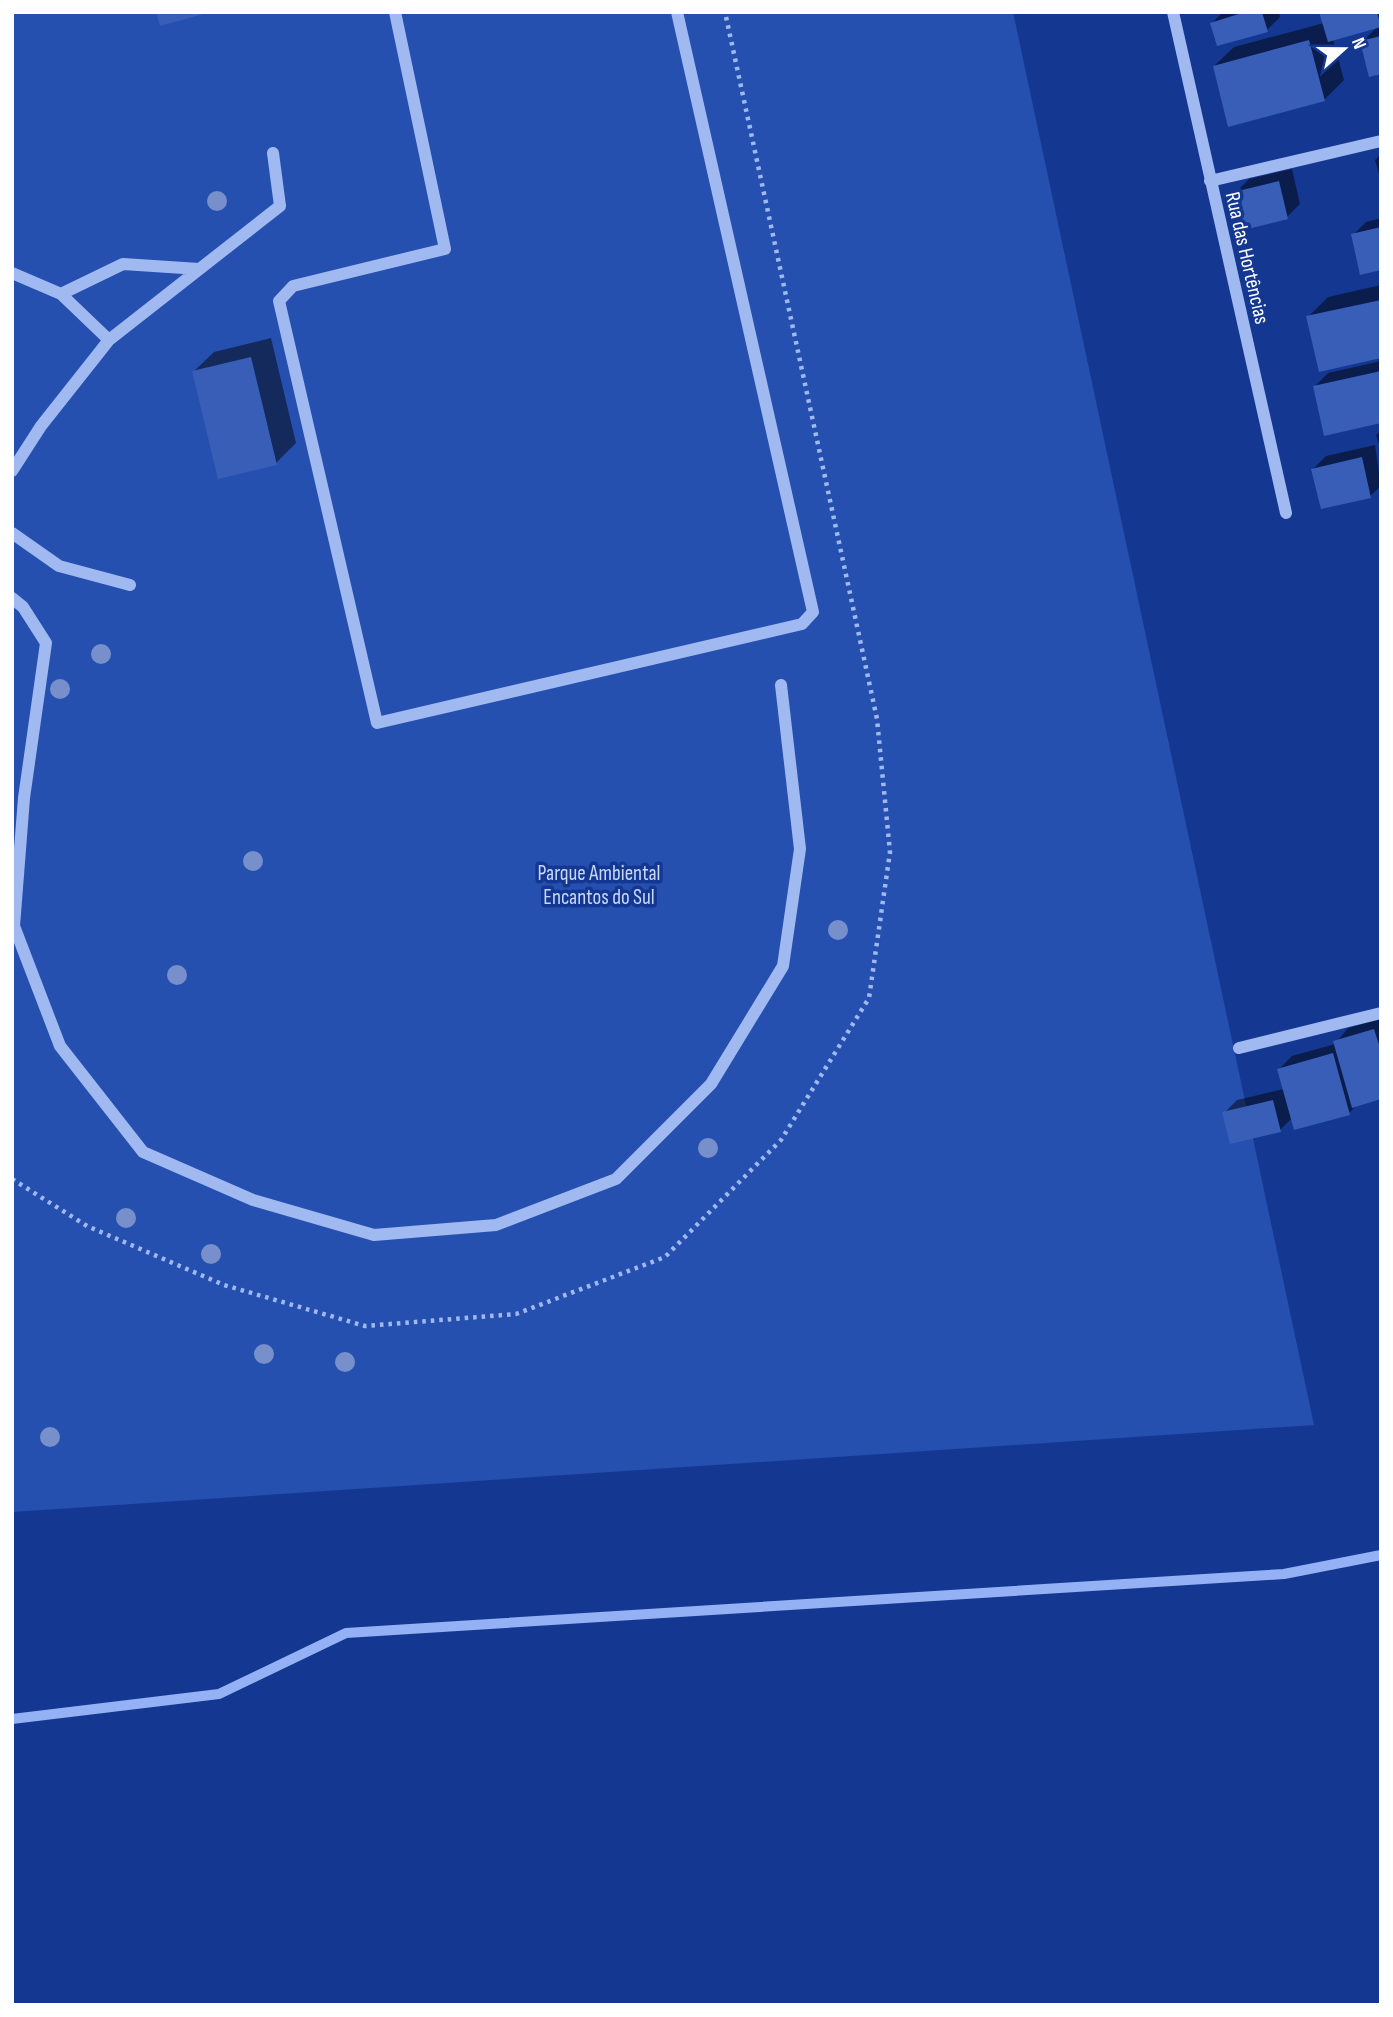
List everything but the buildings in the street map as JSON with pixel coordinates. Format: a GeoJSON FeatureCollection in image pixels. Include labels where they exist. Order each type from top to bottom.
{"type":"FeatureCollection","features":[{"type":"Feature","properties":{"kind":"street"},"geometry":{"type":"LineString","coordinates":[[395,12],[446,249],[293,286],[279,301],[377,723],[802,624],[813,612],[677,12]]}},
{"type":"Feature","properties":{"kind":"street","name":"Rua das Hortências"},"geometry":{"type":"LineString","coordinates":[[1173,12],[1286,513]]}},
{"type":"Feature","properties":{"kind":"street"},"geometry":{"type":"LineString","coordinates":[[1210,181],[1381,141]]}},
{"type":"Feature","properties":{"kind":"street"},"geometry":{"type":"LineString","coordinates":[[12,471],[41,426],[109,341],[280,206],[273,153]]}},
{"type":"Feature","properties":{"kind":"street"},"geometry":{"type":"LineString","coordinates":[[61,294],[123,264],[199,269]]}},
{"type":"Feature","properties":{"kind":"street"},"geometry":{"type":"LineString","coordinates":[[12,273],[61,294],[109,341]]}},
{"type":"Feature","properties":{"kind":"street"},"geometry":{"type":"LineString","coordinates":[[12,534],[59,566],[130,585]]}},
{"type":"Feature","properties":{"kind":"street"},"geometry":{"type":"LineString","coordinates":[[12,598],[23,607],[46,643],[24,798],[14,926],[60,1046],[143,1152],[253,1200],[374,1235],[496,1225],[615,1179],[711,1084],[783,965],[800,849],[781,685]]}},
{"type":"Feature","properties":{"kind":"street"},"geometry":{"type":"LineString","coordinates":[[1239,1048],[1381,1013]]}},
{"type":"Feature","properties":{"kind":"path"},"geometry":{"type":"LineString","coordinates":[[12,1179],[86,1226],[224,1285],[365,1326],[516,1314],[666,1257],[782,1140],[869,998],[890,852],[877,719],[725,12]]}},
{"type":"Feature","properties":{"kind":"green space","name":"Parque Ambiental Encantos do Sul"},"geometry":{"type":"Polygon","coordinates":[[[12,12],[1013,12],[1314,1425],[12,1512],[12,12]]]}},
{"type":"Feature","properties":{"kind":"waterway"},"geometry":{"type":"LineString","coordinates":[[12,1719],[219,1694],[346,1633],[1284,1574],[1381,1555]]}}]}
